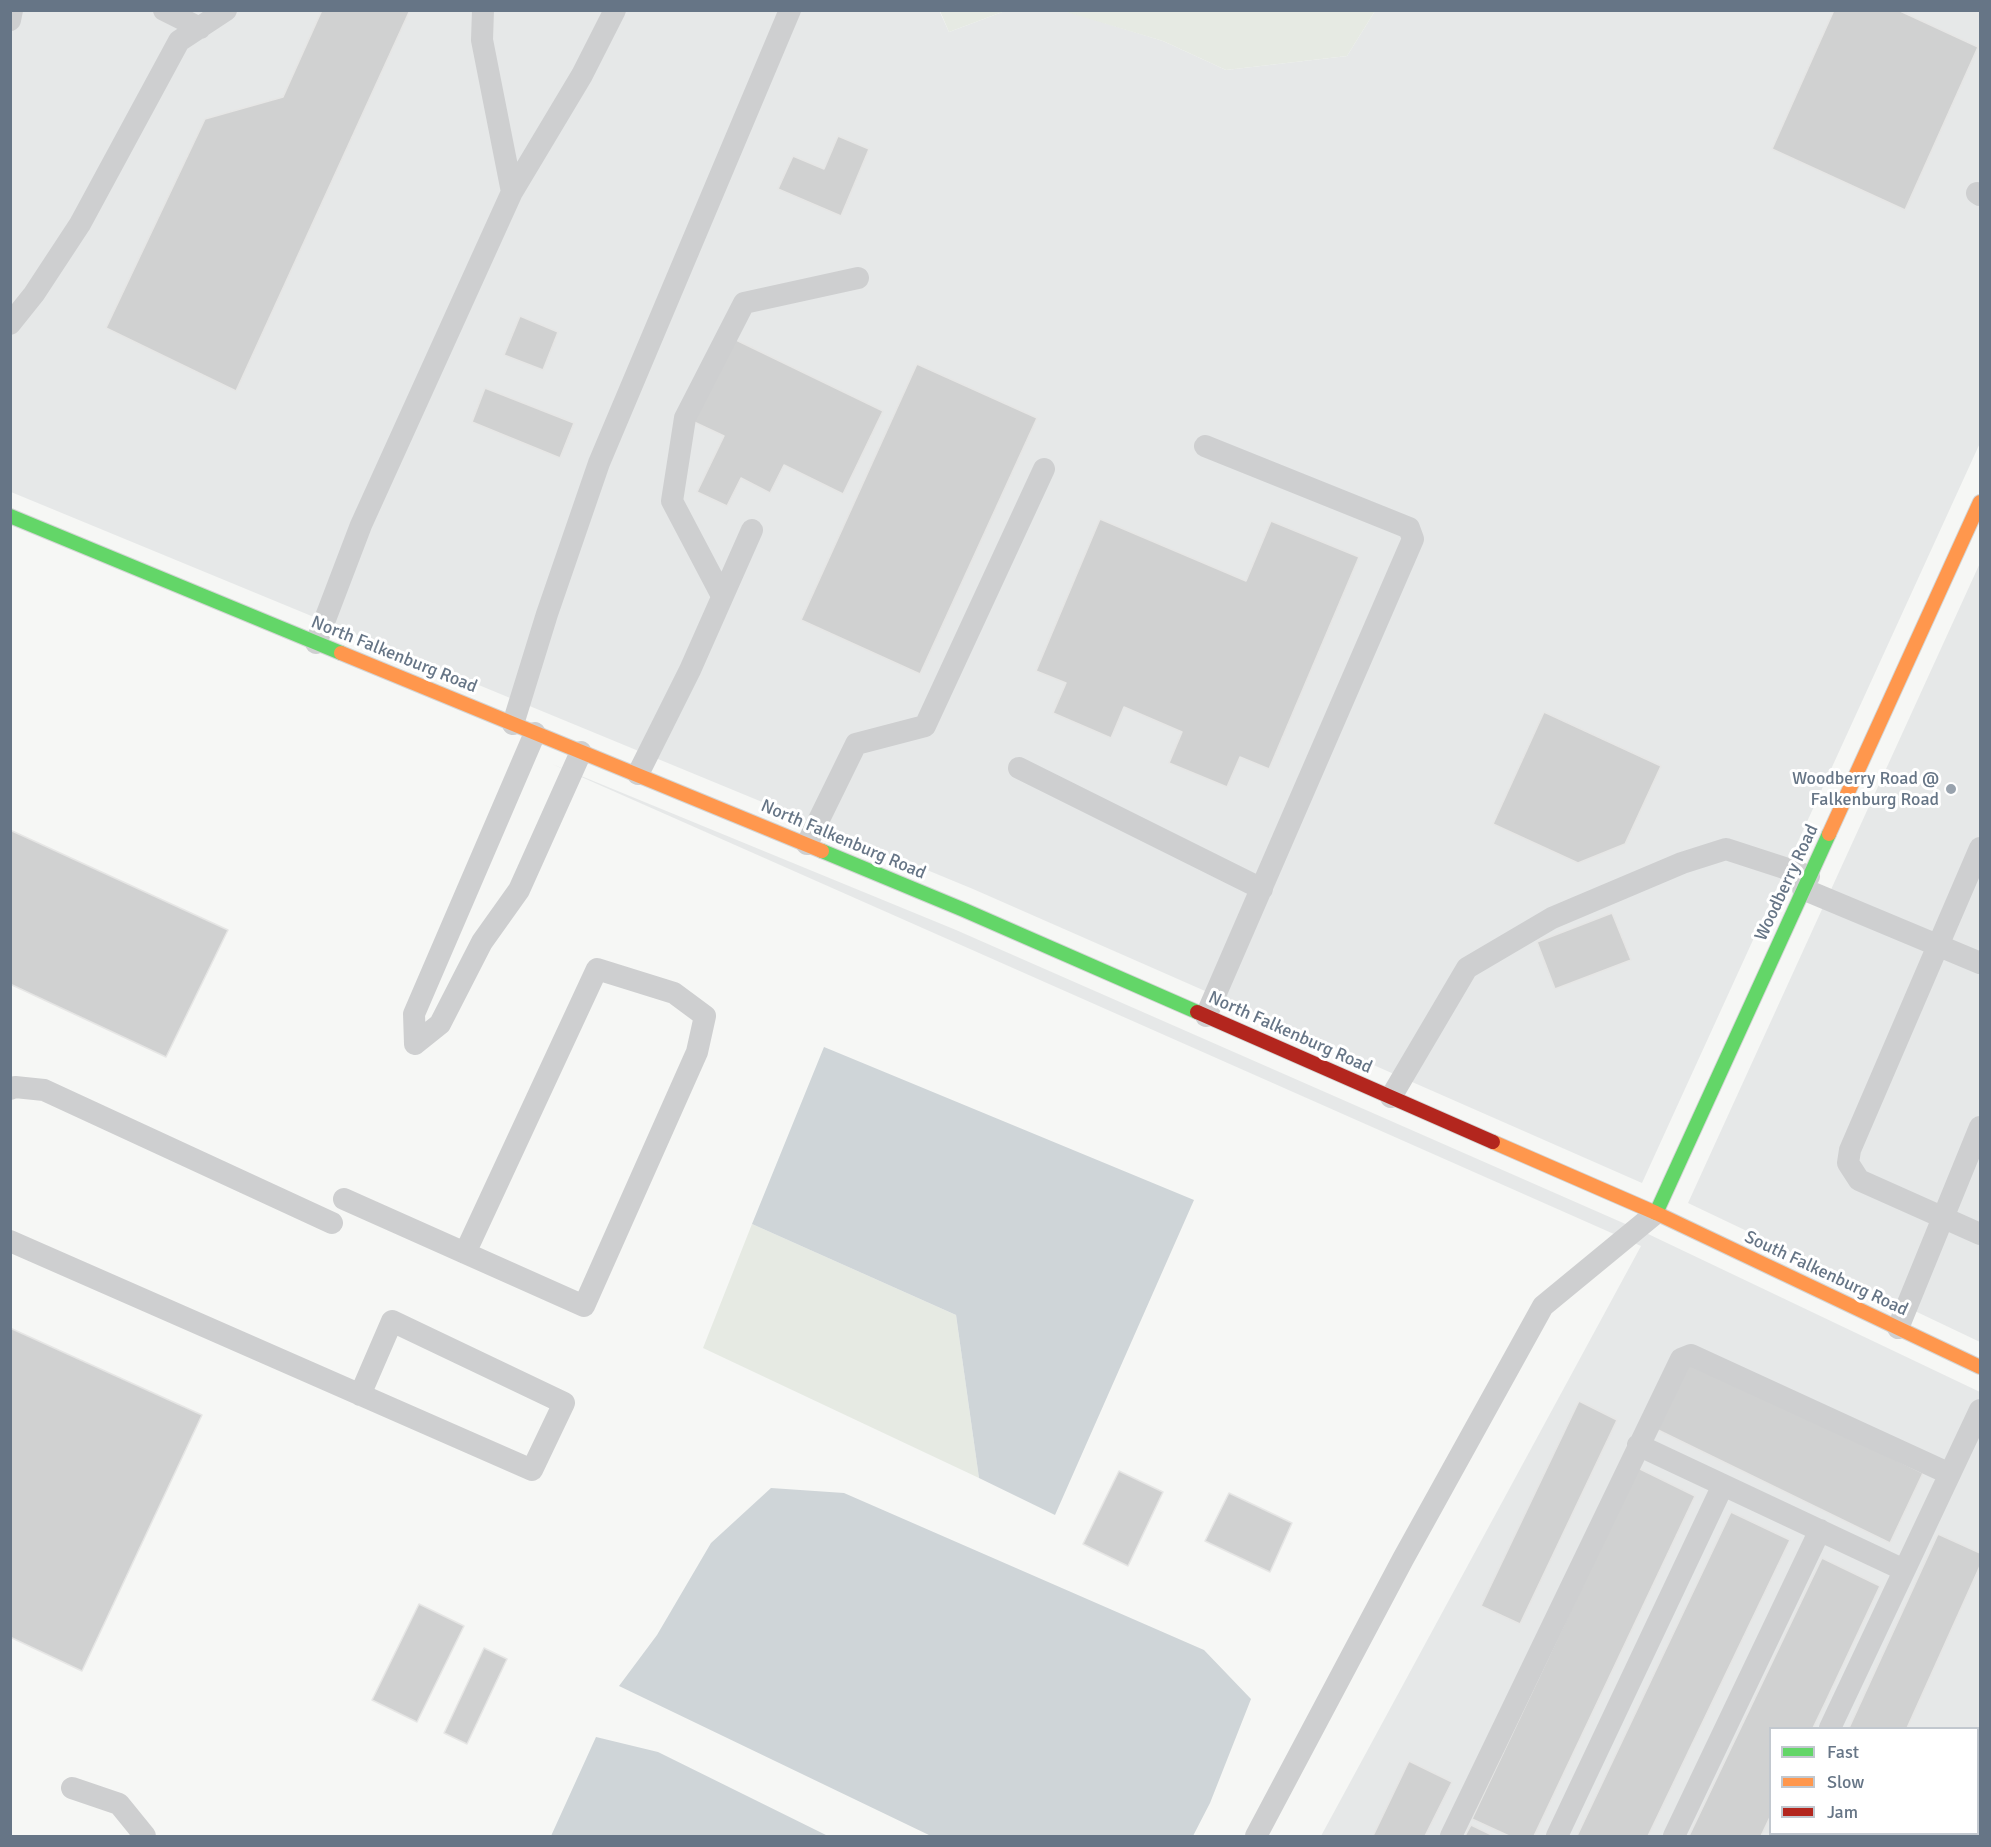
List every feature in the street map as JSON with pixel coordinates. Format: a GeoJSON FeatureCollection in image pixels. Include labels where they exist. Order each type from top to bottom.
{"type":"FeatureCollection","features":[{"type":"Feature","properties":{"kind":"street","name":"Woodberry Road"},"geometry":{"type":"LineString","coordinates":[[1656,1213],[1980,502]]}},
{"type":"Feature","properties":{"kind":"street","name":"North Falkenburg Road"},"geometry":{"type":"LineString","coordinates":[[10,516],[964,910],[1656,1213]]}},
{"type":"Feature","properties":{"kind":"street","name":"South Falkenburg Road"},"geometry":{"type":"LineString","coordinates":[[1656,1213],[1980,1367]]}},
{"type":"Feature","properties":{"kind":"lane"},"geometry":{"type":"LineString","coordinates":[[10,20],[12,10]]}},
{"type":"Feature","properties":{"kind":"lane"},"geometry":{"type":"LineString","coordinates":[[164,10],[200,28]]}},
{"type":"Feature","properties":{"kind":"lane"},"geometry":{"type":"LineString","coordinates":[[10,324],[34,294],[80,224],[179,41],[226,10]]}},
{"type":"Feature","properties":{"kind":"lane"},"geometry":{"type":"LineString","coordinates":[[483,10],[482,40],[512,192]]}},
{"type":"Feature","properties":{"kind":"lane"},"geometry":{"type":"LineString","coordinates":[[316,643],[361,525],[512,192],[582,75],[615,10]]}},
{"type":"Feature","properties":{"kind":"lane"},"geometry":{"type":"LineString","coordinates":[[513,724],[547,614],[599,463],[790,10]]}},
{"type":"Feature","properties":{"kind":"lane"},"geometry":{"type":"LineString","coordinates":[[722,596],[672,501],[685,418],[744,303],[858,278]]}},
{"type":"Feature","properties":{"kind":"lane"},"geometry":{"type":"LineString","coordinates":[[1205,446],[1409,528],[1413,539],[1206,1016]]}},
{"type":"Feature","properties":{"kind":"lane"},"geometry":{"type":"LineString","coordinates":[[807,844],[856,744],[925,726],[1044,469]]}},
{"type":"Feature","properties":{"kind":"lane"},"geometry":{"type":"LineString","coordinates":[[638,774],[690,670],[752,530]]}},
{"type":"Feature","properties":{"kind":"lane"},"geometry":{"type":"LineString","coordinates":[[535,733],[414,1014],[415,1044],[440,1024],[482,942],[519,890],[581,752]]}},
{"type":"Feature","properties":{"kind":"lane"},"geometry":{"type":"LineString","coordinates":[[1019,768],[1262,889]]}},
{"type":"Feature","properties":{"kind":"lane"},"geometry":{"type":"LineString","coordinates":[[1980,848],[1850,1150],[1848,1163],[1859,1180],[1980,1234]]}},
{"type":"Feature","properties":{"kind":"lane"},"geometry":{"type":"LineString","coordinates":[[1390,1097],[1467,968],[1552,918],[1682,863],[1726,849],[1980,963]]}},
{"type":"Feature","properties":{"kind":"lane"},"geometry":{"type":"LineString","coordinates":[[344,1199],[465,1253],[584,1306],[697,1052],[705,1016],[674,993],[597,969],[465,1253]]}},
{"type":"Feature","properties":{"kind":"lane"},"geometry":{"type":"LineString","coordinates":[[10,1089],[15,1087],[44,1090],[332,1223]]}},
{"type":"Feature","properties":{"kind":"lane"},"geometry":{"type":"LineString","coordinates":[[1898,1328],[1980,1127]]}},
{"type":"Feature","properties":{"kind":"lane"},"geometry":{"type":"LineString","coordinates":[[1256,1836],[1398,1569],[1543,1306],[1656,1213]]}},
{"type":"Feature","properties":{"kind":"lane"},"geometry":{"type":"LineString","coordinates":[[10,1241],[360,1395],[532,1470],[564,1403],[392,1321],[360,1395]]}},
{"type":"Feature","properties":{"kind":"lane"},"geometry":{"type":"LineString","coordinates":[[1450,1836],[1681,1359],[1692,1355],[1950,1474]]}},
{"type":"Feature","properties":{"kind":"lane"},"geometry":{"type":"LineString","coordinates":[[1830,1727],[1980,1410]]}},
{"type":"Feature","properties":{"kind":"lane"},"geometry":{"type":"LineString","coordinates":[[1638,1445],[1904,1570]]}},
{"type":"Feature","properties":{"kind":"lane"},"geometry":{"type":"LineString","coordinates":[[1557,1836],[1723,1485]]}},
{"type":"Feature","properties":{"kind":"lane"},"geometry":{"type":"LineString","coordinates":[[1674,1836],[1820,1530]]}},
{"type":"Feature","properties":{"kind":"lane"},"geometry":{"type":"LineString","coordinates":[[72,1788],[119,1804],[145,1836]]}},
{"type":"Feature","properties":{"kind":"shaded area"},"geometry":{"type":"Polygon","coordinates":[[[939,10],[949,32],[1005,11],[1063,10],[1163,41],[1226,70],[1347,56],[1375,11],[1980,11],[1980,443],[1642,1183],[973,889],[11,492],[10,11],[939,10]]]}},
{"type":"Feature","properties":{"kind":"shaded area"},"geometry":{"type":"Polygon","coordinates":[[[1375,10],[1347,56],[1226,70],[1163,41],[1063,11],[1375,10]]]}},
{"type":"Feature","properties":{"kind":"shaded area"},"geometry":{"type":"Polygon","coordinates":[[[940,11],[1005,11],[949,32],[940,11]]]}},
{"type":"Feature","properties":{"kind":"shaded area"},"geometry":{"type":"Polygon","coordinates":[[[1980,563],[1980,1342],[1688,1203],[1980,563]]]}},
{"type":"Feature","properties":{"kind":"shaded area"},"geometry":{"type":"Polygon","coordinates":[[[552,764],[956,930],[1646,1233],[1980,1392],[1980,1836],[1321,1836],[1641,1246],[552,764]]]}},
{"type":"Feature","properties":{"kind":"shaded area"},"geometry":{"type":"Polygon","coordinates":[[[824,1047],[1194,1200],[1055,1515],[979,1478],[956,1315],[752,1224],[824,1047]]]}},
{"type":"Feature","properties":{"kind":"shaded area"},"geometry":{"type":"Polygon","coordinates":[[[752,1224],[956,1315],[979,1478],[703,1348],[752,1224]]]}},
{"type":"Feature","properties":{"kind":"shaded area"},"geometry":{"type":"Polygon","coordinates":[[[771,1488],[844,1493],[1204,1650],[1251,1699],[1210,1803],[1193,1836],[931,1836],[619,1686],[657,1635],[711,1543],[771,1488]]]}},
{"type":"Feature","properties":{"kind":"shaded area"},"geometry":{"type":"Polygon","coordinates":[[[596,1737],[658,1752],[828,1836],[551,1836],[596,1737]]]}},
{"type":"Feature","properties":{"kind":"building"},"geometry":{"type":"Polygon","coordinates":[[[322,10],[410,10],[236,391],[106,328],[205,119],[283,97],[322,10]]]}},
{"type":"Feature","properties":{"kind":"building"},"geometry":{"type":"Polygon","coordinates":[[[1834,10],[1898,10],[1978,47],[1905,210],[1772,149],[1834,10]]]}},
{"type":"Feature","properties":{"kind":"building"},"geometry":{"type":"Polygon","coordinates":[[[838,136],[869,149],[841,216],[778,189],[793,156],[824,169],[838,136]]]}},
{"type":"Feature","properties":{"kind":"building"},"geometry":{"type":"Polygon","coordinates":[[[520,316],[558,332],[543,370],[504,355],[520,316]]]}},
{"type":"Feature","properties":{"kind":"building"},"geometry":{"type":"Polygon","coordinates":[[[734,339],[883,411],[843,494],[784,465],[770,493],[741,478],[727,506],[697,492],[724,436],[694,422],[734,339]]]}},
{"type":"Feature","properties":{"kind":"building"},"geometry":{"type":"Polygon","coordinates":[[[917,364],[1037,418],[920,674],[801,620],[917,364]]]}},
{"type":"Feature","properties":{"kind":"building"},"geometry":{"type":"Polygon","coordinates":[[[485,388],[574,423],[560,458],[472,422],[485,388]]]}},
{"type":"Feature","properties":{"kind":"building"},"geometry":{"type":"Polygon","coordinates":[[[1100,519],[1246,581],[1271,521],[1359,557],[1269,769],[1240,757],[1227,787],[1169,763],[1182,732],[1124,707],[1111,738],[1053,713],[1066,683],[1036,671],[1100,519]]]}},
{"type":"Feature","properties":{"kind":"building"},"geometry":{"type":"Polygon","coordinates":[[[1544,712],[1661,766],[1625,844],[1578,863],[1493,824],[1544,712]]]}},
{"type":"Feature","properties":{"kind":"building"},"geometry":{"type":"Polygon","coordinates":[[[10,830],[228,930],[166,1057],[10,984],[10,830]]]}},
{"type":"Feature","properties":{"kind":"building"},"geometry":{"type":"Polygon","coordinates":[[[1612,913],[1631,960],[1555,989],[1537,942],[1612,913]]]}},
{"type":"Feature","properties":{"kind":"building"},"geometry":{"type":"Polygon","coordinates":[[[10,1328],[202,1415],[82,1671],[10,1637],[10,1328]]]}},
{"type":"Feature","properties":{"kind":"building"},"geometry":{"type":"Polygon","coordinates":[[[1690,1360],[1923,1473],[1890,1543],[1656,1429],[1690,1360]]]}},
{"type":"Feature","properties":{"kind":"building"},"geometry":{"type":"Polygon","coordinates":[[[1579,1401],[1617,1420],[1520,1624],[1481,1606],[1579,1401]]]}},
{"type":"Feature","properties":{"kind":"building"},"geometry":{"type":"Polygon","coordinates":[[[1638,1468],[1695,1496],[1534,1836],[1509,1836],[1472,1819],[1638,1468]]]}},
{"type":"Feature","properties":{"kind":"building"},"geometry":{"type":"Polygon","coordinates":[[[1119,1471],[1163,1492],[1128,1566],[1083,1544],[1119,1471]]]}},
{"type":"Feature","properties":{"kind":"building"},"geometry":{"type":"Polygon","coordinates":[[[1229,1493],[1292,1523],[1270,1572],[1205,1541],[1229,1493]]]}},
{"type":"Feature","properties":{"kind":"building"},"geometry":{"type":"Polygon","coordinates":[[[1731,1512],[1790,1540],[1648,1836],[1577,1836],[1731,1512]]]}},
{"type":"Feature","properties":{"kind":"building"},"geometry":{"type":"Polygon","coordinates":[[[1938,1534],[1980,1553],[1980,1566],[1907,1727],[1849,1727],[1938,1534]]]}},
{"type":"Feature","properties":{"kind":"building"},"geometry":{"type":"Polygon","coordinates":[[[1822,1558],[1880,1586],[1813,1727],[1769,1727],[1769,1819],[1761,1836],[1689,1836],[1822,1558]]]}},
{"type":"Feature","properties":{"kind":"building"},"geometry":{"type":"Polygon","coordinates":[[[419,1604],[464,1626],[417,1722],[372,1700],[419,1604]]]}},
{"type":"Feature","properties":{"kind":"building"},"geometry":{"type":"Polygon","coordinates":[[[484,1648],[507,1659],[467,1744],[444,1733],[484,1648]]]}},
{"type":"Feature","properties":{"kind":"building"},"geometry":{"type":"Polygon","coordinates":[[[1409,1761],[1452,1782],[1425,1836],[1373,1836],[1409,1761]]]}},
{"type":"Feature","properties":{"kind":"building"},"geometry":{"type":"Polygon","coordinates":[[[1471,1825],[1494,1836],[1465,1836],[1471,1825]]]}},
{"type":"Feature","properties":{"kind":"building"},"geometry":{"type":"Polygon","coordinates":[[[1802,1835],[1858,1835],[1858,1836],[1802,1835]]]}},
{"type":"Feature","properties":{"kind":"traffic: fast"},"geometry":{"type":"LineString","coordinates":[[10,516],[341,653]]}},
{"type":"Feature","properties":{"kind":"traffic: fast"},"geometry":{"type":"LineString","coordinates":[[1656,1213],[1829,834]]}},
{"type":"Feature","properties":{"kind":"traffic: fast"},"geometry":{"type":"LineString","coordinates":[[822,851],[964,910],[1197,1012]]}},
{"type":"Feature","properties":{"kind":"traffic: slow"},"geometry":{"type":"LineString","coordinates":[[1829,834],[1980,502]]}},
{"type":"Feature","properties":{"kind":"traffic: slow"},"geometry":{"type":"LineString","coordinates":[[341,653],[822,851]]}},
{"type":"Feature","properties":{"kind":"traffic: slow"},"geometry":{"type":"LineString","coordinates":[[1493,1142],[1656,1213],[1980,1367]]}},
{"type":"Feature","properties":{"kind":"traffic: jam"},"geometry":{"type":"LineString","coordinates":[[1197,1012],[1493,1142]]}},
{"type":"Feature","properties":{"kind":"place","name":"Woodberry Road @ Falkenburg Road"},"geometry":{"type":"Point","coordinates":[1951,789]}}]}
